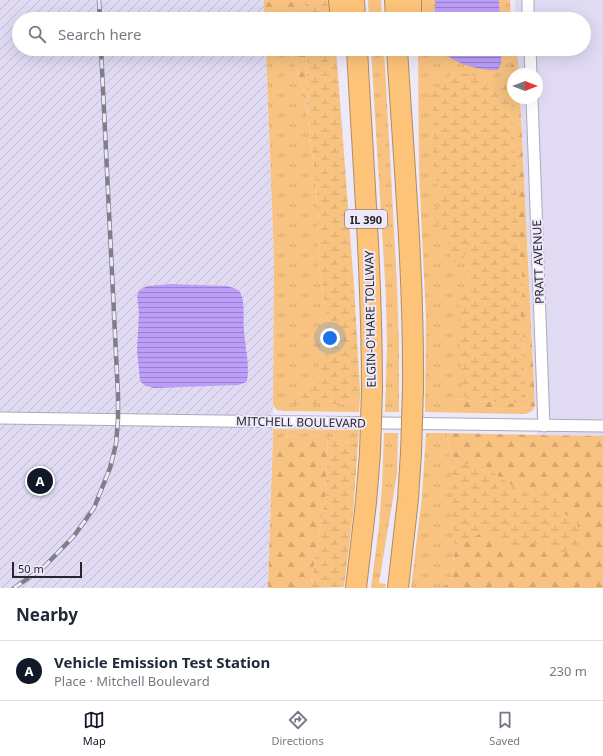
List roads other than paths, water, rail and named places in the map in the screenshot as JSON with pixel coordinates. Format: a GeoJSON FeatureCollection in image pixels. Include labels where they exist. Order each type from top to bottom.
{"type":"FeatureCollection","features":[{"type":"Feature","properties":{"kind":"highway"},"geometry":{"type":"LineString","coordinates":[[339,0],[340,12]]}},
{"type":"Feature","properties":{"kind":"highway"},"geometry":{"type":"LineString","coordinates":[[354,0],[355,12]]}},
{"type":"Feature","properties":{"kind":"highway"},"geometry":{"type":"LineString","coordinates":[[395,0],[396,12]]}},
{"type":"Feature","properties":{"kind":"highway"},"geometry":{"type":"LineString","coordinates":[[411,0],[411,12]]}},
{"type":"Feature","properties":{"kind":"highway"},"geometry":{"type":"LineString","coordinates":[[345,56],[356,186],[368,249]]}},
{"type":"Feature","properties":{"kind":"highway","name":"ELGIN-O'HARE TOLLWAY"},"geometry":{"type":"LineString","coordinates":[[356,588],[370,453],[372,390],[372,338],[357,56]]}},
{"type":"Feature","properties":{"kind":"highway"},"geometry":{"type":"LineString","coordinates":[[398,56],[413,338],[413,390],[408,499],[398,588]]}},
{"type":"Feature","properties":{"kind":"highway"},"geometry":{"type":"LineString","coordinates":[[406,207],[411,94],[411,56]]}},
{"type":"Feature","properties":{"kind":"street"},"geometry":{"type":"LineString","coordinates":[[528,0],[528,12]]}},
{"type":"Feature","properties":{"kind":"street"},"geometry":{"type":"LineString","coordinates":[[530,56],[531,68]]}},
{"type":"Feature","properties":{"kind":"street","name":"PRATT AVENUE"},"geometry":{"type":"LineString","coordinates":[[532,104],[544,426]]}},
{"type":"Feature","properties":{"kind":"street","name":"MITCHELL BOULEVARD"},"geometry":{"type":"LineString","coordinates":[[0,418],[603,426]]}},
{"type":"Feature","properties":{"kind":"railway"},"geometry":{"type":"LineString","coordinates":[[99,0],[100,12]]}},
{"type":"Feature","properties":{"kind":"railway"},"geometry":{"type":"LineString","coordinates":[[14,588],[43,568],[74,536],[94,508],[110,468],[116,444],[118,395],[101,56]]}},
{"type":"Feature","properties":{"kind":"place","name":"Vehicle Emission Test Station"},"geometry":{"type":"Point","coordinates":[40,481]}}]}
